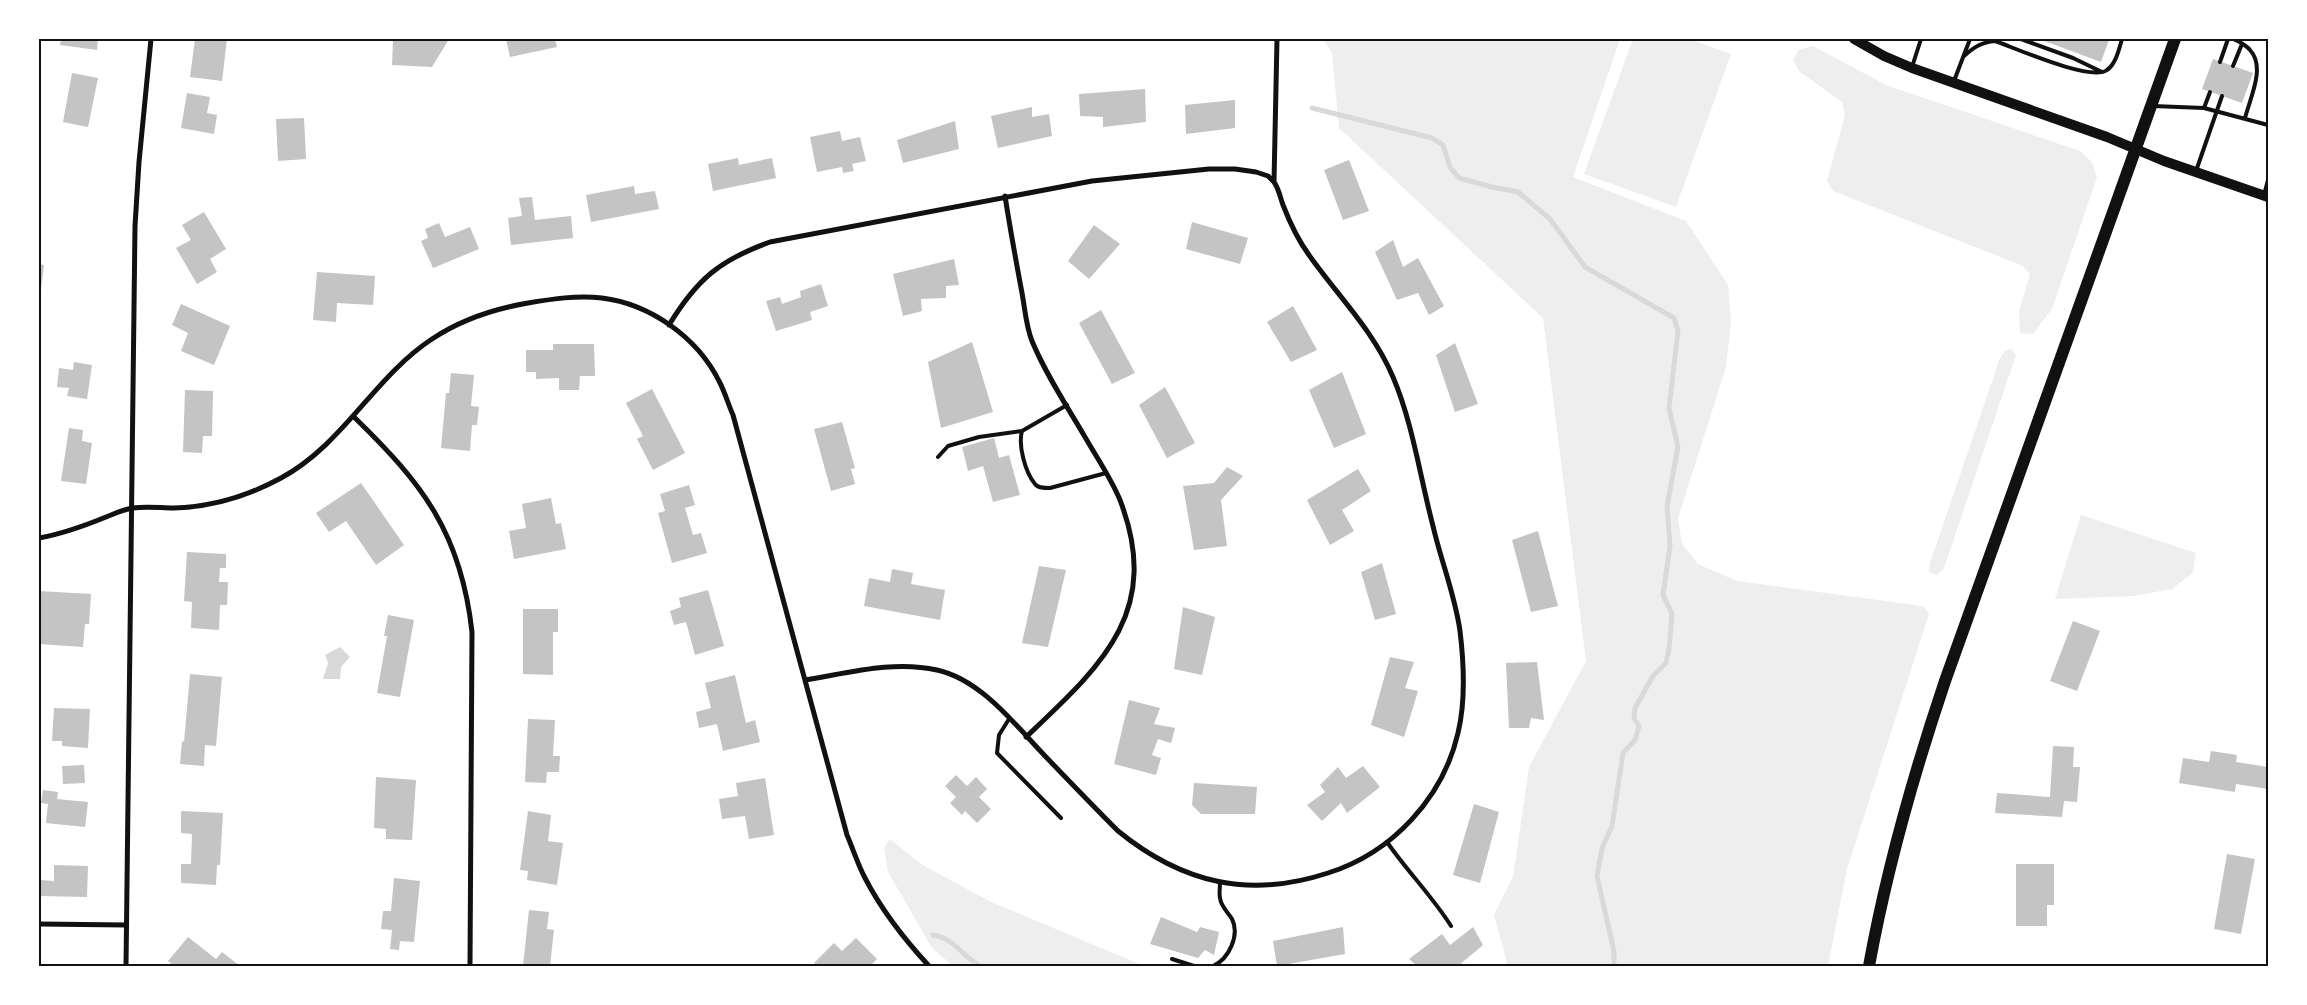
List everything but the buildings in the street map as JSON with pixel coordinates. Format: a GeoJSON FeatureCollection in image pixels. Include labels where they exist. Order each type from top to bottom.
{"type":"FeatureCollection","features":[{"type":"Feature","properties":{"kind":"main road"},"geometry":{"type":"LineString","coordinates":[[1854,39],[1884,56],[1912,68],[2266,197]]}},
{"type":"Feature","properties":{"kind":"main road"},"geometry":{"type":"LineString","coordinates":[[1869,966],[1886,878],[1915,771],[2006,510],[2175,39]]}},
{"type":"Feature","properties":{"kind":"street"},"geometry":{"type":"LineString","coordinates":[[126,966],[136,218],[151,39]]}},
{"type":"Feature","properties":{"kind":"street"},"geometry":{"type":"LineString","coordinates":[[1274,182],[1277,39]]}},
{"type":"Feature","properties":{"kind":"street"},"geometry":{"type":"LineString","coordinates":[[669,325],[695,288],[741,253],[770,242],[1092,181],[1209,169],[1235,169],[1268,176],[1279,189],[1293,231],[1309,256],[1367,329],[1393,377],[1411,434],[1460,631],[1464,685],[1459,730],[1453,753],[1433,794],[1416,816],[1387,842],[1364,858],[1338,870],[1303,881],[1252,886],[1220,882],[1171,867],[1134,844],[1118,831],[1009,718],[976,689],[955,676],[938,670],[910,666],[886,667],[805,680]]}},
{"type":"Feature","properties":{"kind":"street"},"geometry":{"type":"LineString","coordinates":[[1006,196],[1028,328],[1032,341],[1050,377],[1119,498],[1133,544],[1134,569],[1127,613],[1105,656],[1067,698],[1026,737]]}},
{"type":"Feature","properties":{"kind":"street"},"geometry":{"type":"LineString","coordinates":[[39,538],[76,529],[132,508],[176,508],[202,505],[229,500],[256,491],[283,477],[309,460],[335,438],[379,387],[431,340],[476,316],[499,308],[578,297],[602,298],[624,302],[646,311],[669,325],[696,348],[707,360],[719,381],[733,415],[847,835],[864,877],[878,902],[908,943],[929,966]]}},
{"type":"Feature","properties":{"kind":"street"},"geometry":{"type":"LineString","coordinates":[[354,417],[393,454],[427,499],[448,536],[468,596],[472,641],[470,966]]}},
{"type":"Feature","properties":{"kind":"street"},"geometry":{"type":"LineString","coordinates":[[39,924],[126,926]]}},
{"type":"Feature","properties":{"kind":"lane"},"geometry":{"type":"LineString","coordinates":[[1912,68],[1922,39]]}},
{"type":"Feature","properties":{"kind":"lane"},"geometry":{"type":"LineString","coordinates":[[1953,83],[1970,39]]}},
{"type":"Feature","properties":{"kind":"lane"},"geometry":{"type":"LineString","coordinates":[[2020,39],[2073,58],[2104,72]]}},
{"type":"Feature","properties":{"kind":"lane"},"geometry":{"type":"LineString","coordinates":[[1964,56],[1976,46],[1995,41],[2084,73],[2097,74],[2104,72],[2112,65],[2122,39]]}},
{"type":"Feature","properties":{"kind":"lane"},"geometry":{"type":"LineString","coordinates":[[2220,62],[2228,39]]}},
{"type":"Feature","properties":{"kind":"lane"},"geometry":{"type":"LineString","coordinates":[[2234,39],[2250,49],[2256,58],[2258,69],[2245,118]]}},
{"type":"Feature","properties":{"kind":"lane"},"geometry":{"type":"LineString","coordinates":[[2233,66],[2242,44]]}},
{"type":"Feature","properties":{"kind":"lane"},"geometry":{"type":"LineString","coordinates":[[2204,108],[2210,92]]}},
{"type":"Feature","properties":{"kind":"lane"},"geometry":{"type":"LineString","coordinates":[[2196,171],[2222,96]]}},
{"type":"Feature","properties":{"kind":"lane"},"geometry":{"type":"LineString","coordinates":[[2150,106],[2204,108],[2268,125]]}},
{"type":"Feature","properties":{"kind":"lane"},"geometry":{"type":"LineString","coordinates":[[2266,197],[2268,180]]}},
{"type":"Feature","properties":{"kind":"lane"},"geometry":{"type":"LineString","coordinates":[[938,456],[948,446],[980,437],[1022,431],[1067,405]]}},
{"type":"Feature","properties":{"kind":"lane"},"geometry":{"type":"LineString","coordinates":[[1022,431],[1019,440],[1020,450],[1034,484],[1040,488],[1050,488],[1106,473]]}},
{"type":"Feature","properties":{"kind":"lane"},"geometry":{"type":"LineString","coordinates":[[1009,718],[999,735],[997,753],[1061,818]]}},
{"type":"Feature","properties":{"kind":"lane"},"geometry":{"type":"LineString","coordinates":[[1387,842],[1403,865],[1437,904],[1451,926]]}},
{"type":"Feature","properties":{"kind":"lane"},"geometry":{"type":"LineString","coordinates":[[1213,966],[1220,963],[1228,953],[1235,926],[1220,898],[1220,882]]}},
{"type":"Feature","properties":{"kind":"lane"},"geometry":{"type":"LineString","coordinates":[[1172,960],[1194,966]]}},
{"type":"Feature","properties":{"kind":"shaded area"},"geometry":{"type":"Polygon","coordinates":[[[1323,39],[1620,39],[1573,177],[1686,221],[1728,285],[1731,322],[1726,367],[1678,518],[1682,544],[1698,564],[1737,581],[1915,605],[1924,607],[1929,614],[1847,869],[1828,966],[1506,966],[1507,962],[1494,915],[1513,877],[1529,767],[1586,661],[1543,318],[1339,128],[1332,53],[1323,39]]]}},
{"type":"Feature","properties":{"kind":"shaded area"},"geometry":{"type":"Polygon","coordinates":[[[1633,39],[1689,39],[1731,54],[1676,207],[1584,174],[1633,39]]]}},
{"type":"Feature","properties":{"kind":"shaded area"},"geometry":{"type":"Polygon","coordinates":[[[1813,46],[1886,85],[2080,151],[2092,162],[2097,177],[2052,309],[2033,334],[2020,333],[2019,311],[2030,274],[2023,266],[1833,191],[1827,181],[1845,115],[1842,102],[1800,72],[1793,61],[1798,50],[1813,46]]]}},
{"type":"Feature","properties":{"kind":"shaded area"},"geometry":{"type":"Polygon","coordinates":[[[2011,349],[2016,355],[1944,568],[1937,575],[1929,572],[1930,563],[2000,358],[2005,351],[2011,349]]]}},
{"type":"Feature","properties":{"kind":"shaded area"},"geometry":{"type":"Polygon","coordinates":[[[2081,515],[2196,553],[2193,573],[2172,589],[2133,596],[2055,599],[2081,515]]]}},
{"type":"Feature","properties":{"kind":"shaded area"},"geometry":{"type":"Polygon","coordinates":[[[340,647],[350,657],[341,667],[340,679],[323,679],[328,663],[325,655],[340,647]]]}},
{"type":"Feature","properties":{"kind":"shaded area"},"geometry":{"type":"Polygon","coordinates":[[[890,839],[921,864],[989,901],[1144,966],[953,966],[932,948],[888,872],[884,848],[890,839]]]}},
{"type":"Feature","properties":{"kind":"waterway"},"geometry":{"type":"LineString","coordinates":[[1312,108],[1432,138],[1443,145],[1450,167],[1459,178],[1518,192],[1550,219],[1585,267],[1674,318],[1678,331],[1669,408],[1678,447],[1667,506],[1670,546],[1663,595],[1672,614],[1669,649],[1666,663],[1653,676],[1635,708],[1634,718],[1639,726],[1635,740],[1623,753],[1612,826],[1602,848],[1597,876],[1614,951],[1614,966]]}},
{"type":"Feature","properties":{"kind":"waterway"},"geometry":{"type":"LineString","coordinates":[[933,935],[952,943],[980,966]]}}]}
